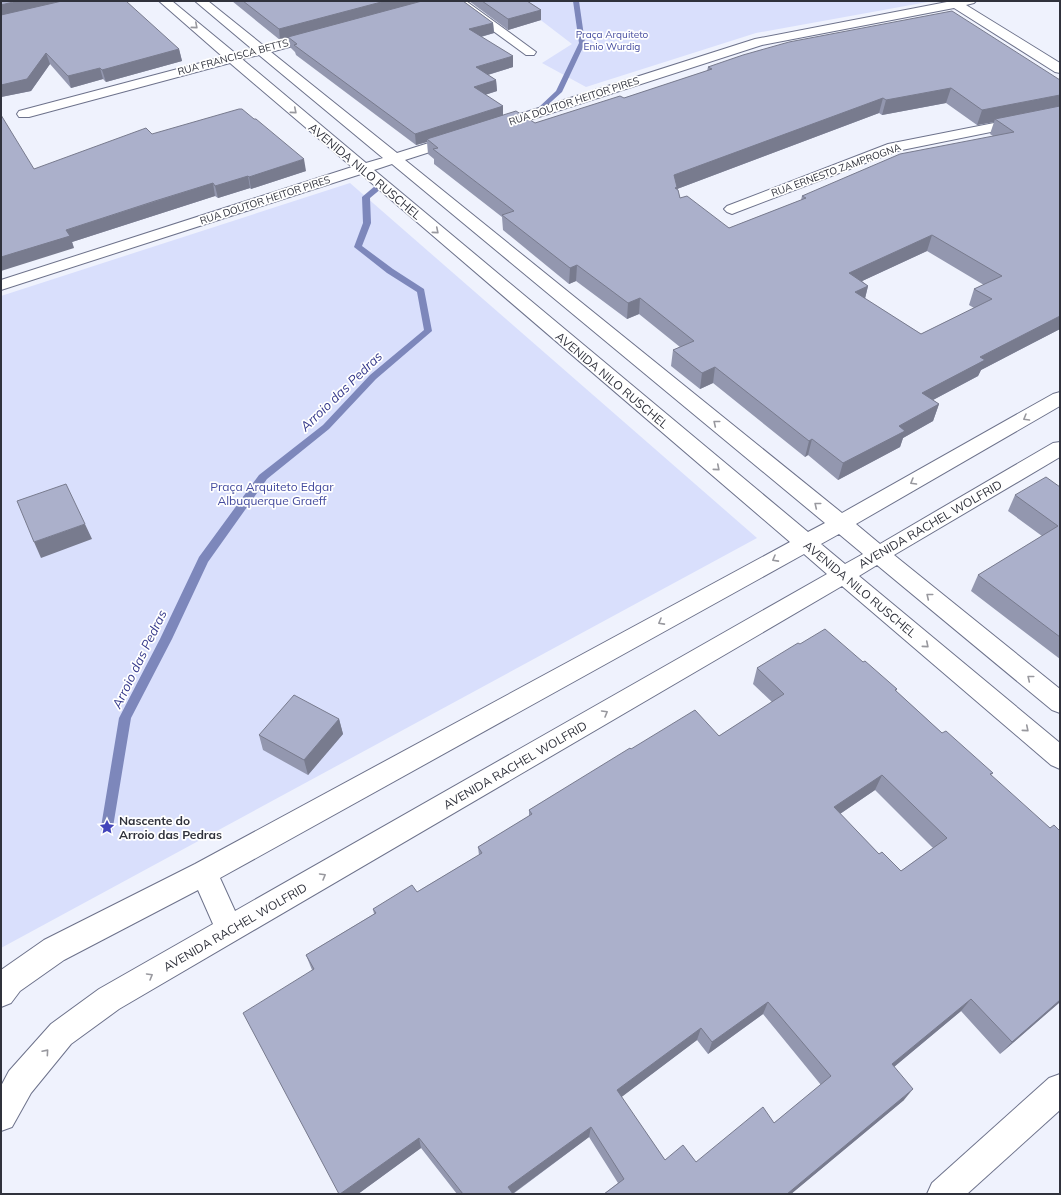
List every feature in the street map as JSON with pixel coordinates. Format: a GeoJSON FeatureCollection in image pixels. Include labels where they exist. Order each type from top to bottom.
{"type":"FeatureCollection","features":[{"type":"Feature","properties":{"kind":"street","name":"AVENIDA NILO RUSCHEL"},"geometry":{"type":"LineString","coordinates":[[165,1],[1060,758]]}},
{"type":"Feature","properties":{"kind":"street"},"geometry":{"type":"LineString","coordinates":[[201,1],[1060,702]]}},
{"type":"Feature","properties":{"kind":"street"},"geometry":{"type":"LineString","coordinates":[[458,1],[530,52]]}},
{"type":"Feature","properties":{"kind":"street","name":"RUA DOUTOR HEITOR PIRES"},"geometry":{"type":"LineString","coordinates":[[481,130],[759,42],[970,1]]}},
{"type":"Feature","properties":{"kind":"street"},"geometry":{"type":"LineString","coordinates":[[956,4],[1060,69]]}},
{"type":"Feature","properties":{"kind":"street","name":"RUA FRANCISCA BETTS"},"geometry":{"type":"LineString","coordinates":[[24,114],[329,32]]}},
{"type":"Feature","properties":{"kind":"street","name":"RUA ERNESTO ZAMPROGNA"},"geometry":{"type":"LineString","coordinates":[[732,209],[893,147],[1060,114]]}},
{"type":"Feature","properties":{"kind":"street","name":"RUA DOUTOR HEITOR PIRES"},"geometry":{"type":"LineString","coordinates":[[1,285],[467,135]]}},
{"type":"Feature","properties":{"kind":"street"},"geometry":{"type":"LineString","coordinates":[[533,313],[565,299]]}},
{"type":"Feature","properties":{"kind":"street"},"geometry":{"type":"LineString","coordinates":[[1,993],[10,981],[54,950],[204,873],[840,524],[1060,398]]}},
{"type":"Feature","properties":{"kind":"street","name":"AVENIDA RACHEL WOLFRID"},"geometry":{"type":"LineString","coordinates":[[1,1116],[20,1082],[61,1034],[109,999],[1060,448]]}},
{"type":"Feature","properties":{"kind":"street"},"geometry":{"type":"LineString","coordinates":[[204,873],[228,930]]}},
{"type":"Feature","properties":{"kind":"street"},"geometry":{"type":"LineString","coordinates":[[943,1194],[1060,1089]]}},
{"type":"Feature","properties":{"kind":"green space","name":"Praça Arquiteto Enio Wurdig"},"geometry":{"type":"Polygon","coordinates":[[[520,1],[933,1],[756,33],[586,87],[542,63],[572,44],[521,5],[520,1]]]}},
{"type":"Feature","properties":{"kind":"green space","name":"Praça Arquiteto Edgar Albuquerque Graeff"},"geometry":{"type":"Polygon","coordinates":[[[350,183],[757,538],[1,948],[1,296],[350,183]]]}},
{"type":"Feature","properties":{"kind":"building"},"geometry":{"type":"Polygon","coordinates":[[[1,1],[17,1],[1,5],[1,1]]]}},
{"type":"Feature","properties":{"kind":"building"},"geometry":{"type":"Polygon","coordinates":[[[62,1],[126,1],[179,49],[102,70],[100,68],[68,76],[46,53],[27,79],[1,85],[1,15],[62,1]]]}},
{"type":"Feature","properties":{"kind":"building"},"geometry":{"type":"Polygon","coordinates":[[[243,1],[385,1],[279,29],[243,1]]]}},
{"type":"Feature","properties":{"kind":"building"},"geometry":{"type":"Polygon","coordinates":[[[422,1],[463,1],[493,23],[469,29],[513,56],[476,67],[496,80],[474,87],[503,106],[415,134],[294,45],[297,44],[288,37],[422,1]]]}},
{"type":"Feature","properties":{"kind":"building"},"geometry":{"type":"Polygon","coordinates":[[[482,1],[527,1],[541,10],[508,19],[482,1]]]}},
{"type":"Feature","properties":{"kind":"building"},"geometry":{"type":"Polygon","coordinates":[[[952,11],[1060,80],[1060,95],[982,110],[951,88],[886,100],[883,98],[674,175],[677,187],[675,188],[678,190],[680,198],[687,196],[729,228],[806,198],[802,196],[900,154],[1014,132],[995,119],[1060,106],[1060,316],[980,357],[985,360],[922,393],[939,404],[899,426],[905,431],[843,463],[812,439],[809,441],[715,367],[702,373],[673,350],[694,341],[640,298],[628,303],[577,265],[570,268],[502,215],[514,211],[433,149],[438,148],[427,139],[516,111],[535,123],[620,96],[624,98],[712,69],[708,67],[743,55],[789,42],[952,11]],[[932,235],[849,273],[868,286],[855,292],[921,334],[992,299],[974,289],[1002,276],[932,235]]]}},
{"type":"Feature","properties":{"kind":"building"},"geometry":{"type":"Polygon","coordinates":[[[242,109],[256,119],[304,159],[249,177],[248,176],[215,186],[213,183],[155,201],[66,230],[70,236],[1,257],[1,115],[34,169],[146,128],[152,134],[242,109]]]}},
{"type":"Feature","properties":{"kind":"building"},"geometry":{"type":"Polygon","coordinates":[[[1046,477],[1060,487],[1060,637],[978,575],[1058,526],[1015,495],[1046,477]]]}},
{"type":"Feature","properties":{"kind":"building"},"geometry":{"type":"Polygon","coordinates":[[[66,484],[85,524],[34,542],[17,501],[66,484]]]}},
{"type":"Feature","properties":{"kind":"building"},"geometry":{"type":"Polygon","coordinates":[[[825,629],[897,689],[895,690],[942,733],[946,731],[993,773],[990,774],[1050,828],[1054,825],[1060,831],[1060,1000],[1012,1042],[971,999],[892,1064],[913,1089],[787,1194],[604,1194],[624,1179],[591,1127],[508,1187],[513,1194],[463,1194],[419,1138],[339,1194],[243,1013],[314,969],[306,955],[376,913],[373,909],[412,885],[417,892],[482,853],[478,847],[532,814],[529,810],[630,748],[631,749],[695,710],[719,736],[784,694],[757,668],[798,643],[800,644],[825,629]],[[882,775],[834,807],[879,854],[882,852],[901,871],[947,838],[882,775]],[[768,1002],[712,1042],[701,1028],[617,1090],[665,1160],[683,1145],[696,1162],[763,1107],[774,1123],[831,1076],[768,1002]]]}},
{"type":"Feature","properties":{"kind":"building"},"geometry":{"type":"Polygon","coordinates":[[[294,695],[339,719],[304,760],[259,735],[294,695]]]}},
{"type":"Feature","properties":{"kind":"waterway","name":"Arroio das Pedras"},"geometry":{"type":"LineString","coordinates":[[540,109],[559,92],[582,43],[576,1]]}},
{"type":"Feature","properties":{"kind":"waterway","name":"Arroio das Pedras"},"geometry":{"type":"LineString","coordinates":[[107,827],[125,718],[166,639],[203,560],[263,477],[326,427],[373,377],[428,331],[421,291],[390,271],[358,247],[367,223],[366,197],[378,188]]}},
{"type":"Feature","properties":{"kind":"place","name":"Nascente do Arroio das Pedras"},"geometry":{"type":"Point","coordinates":[107,827]}}]}
